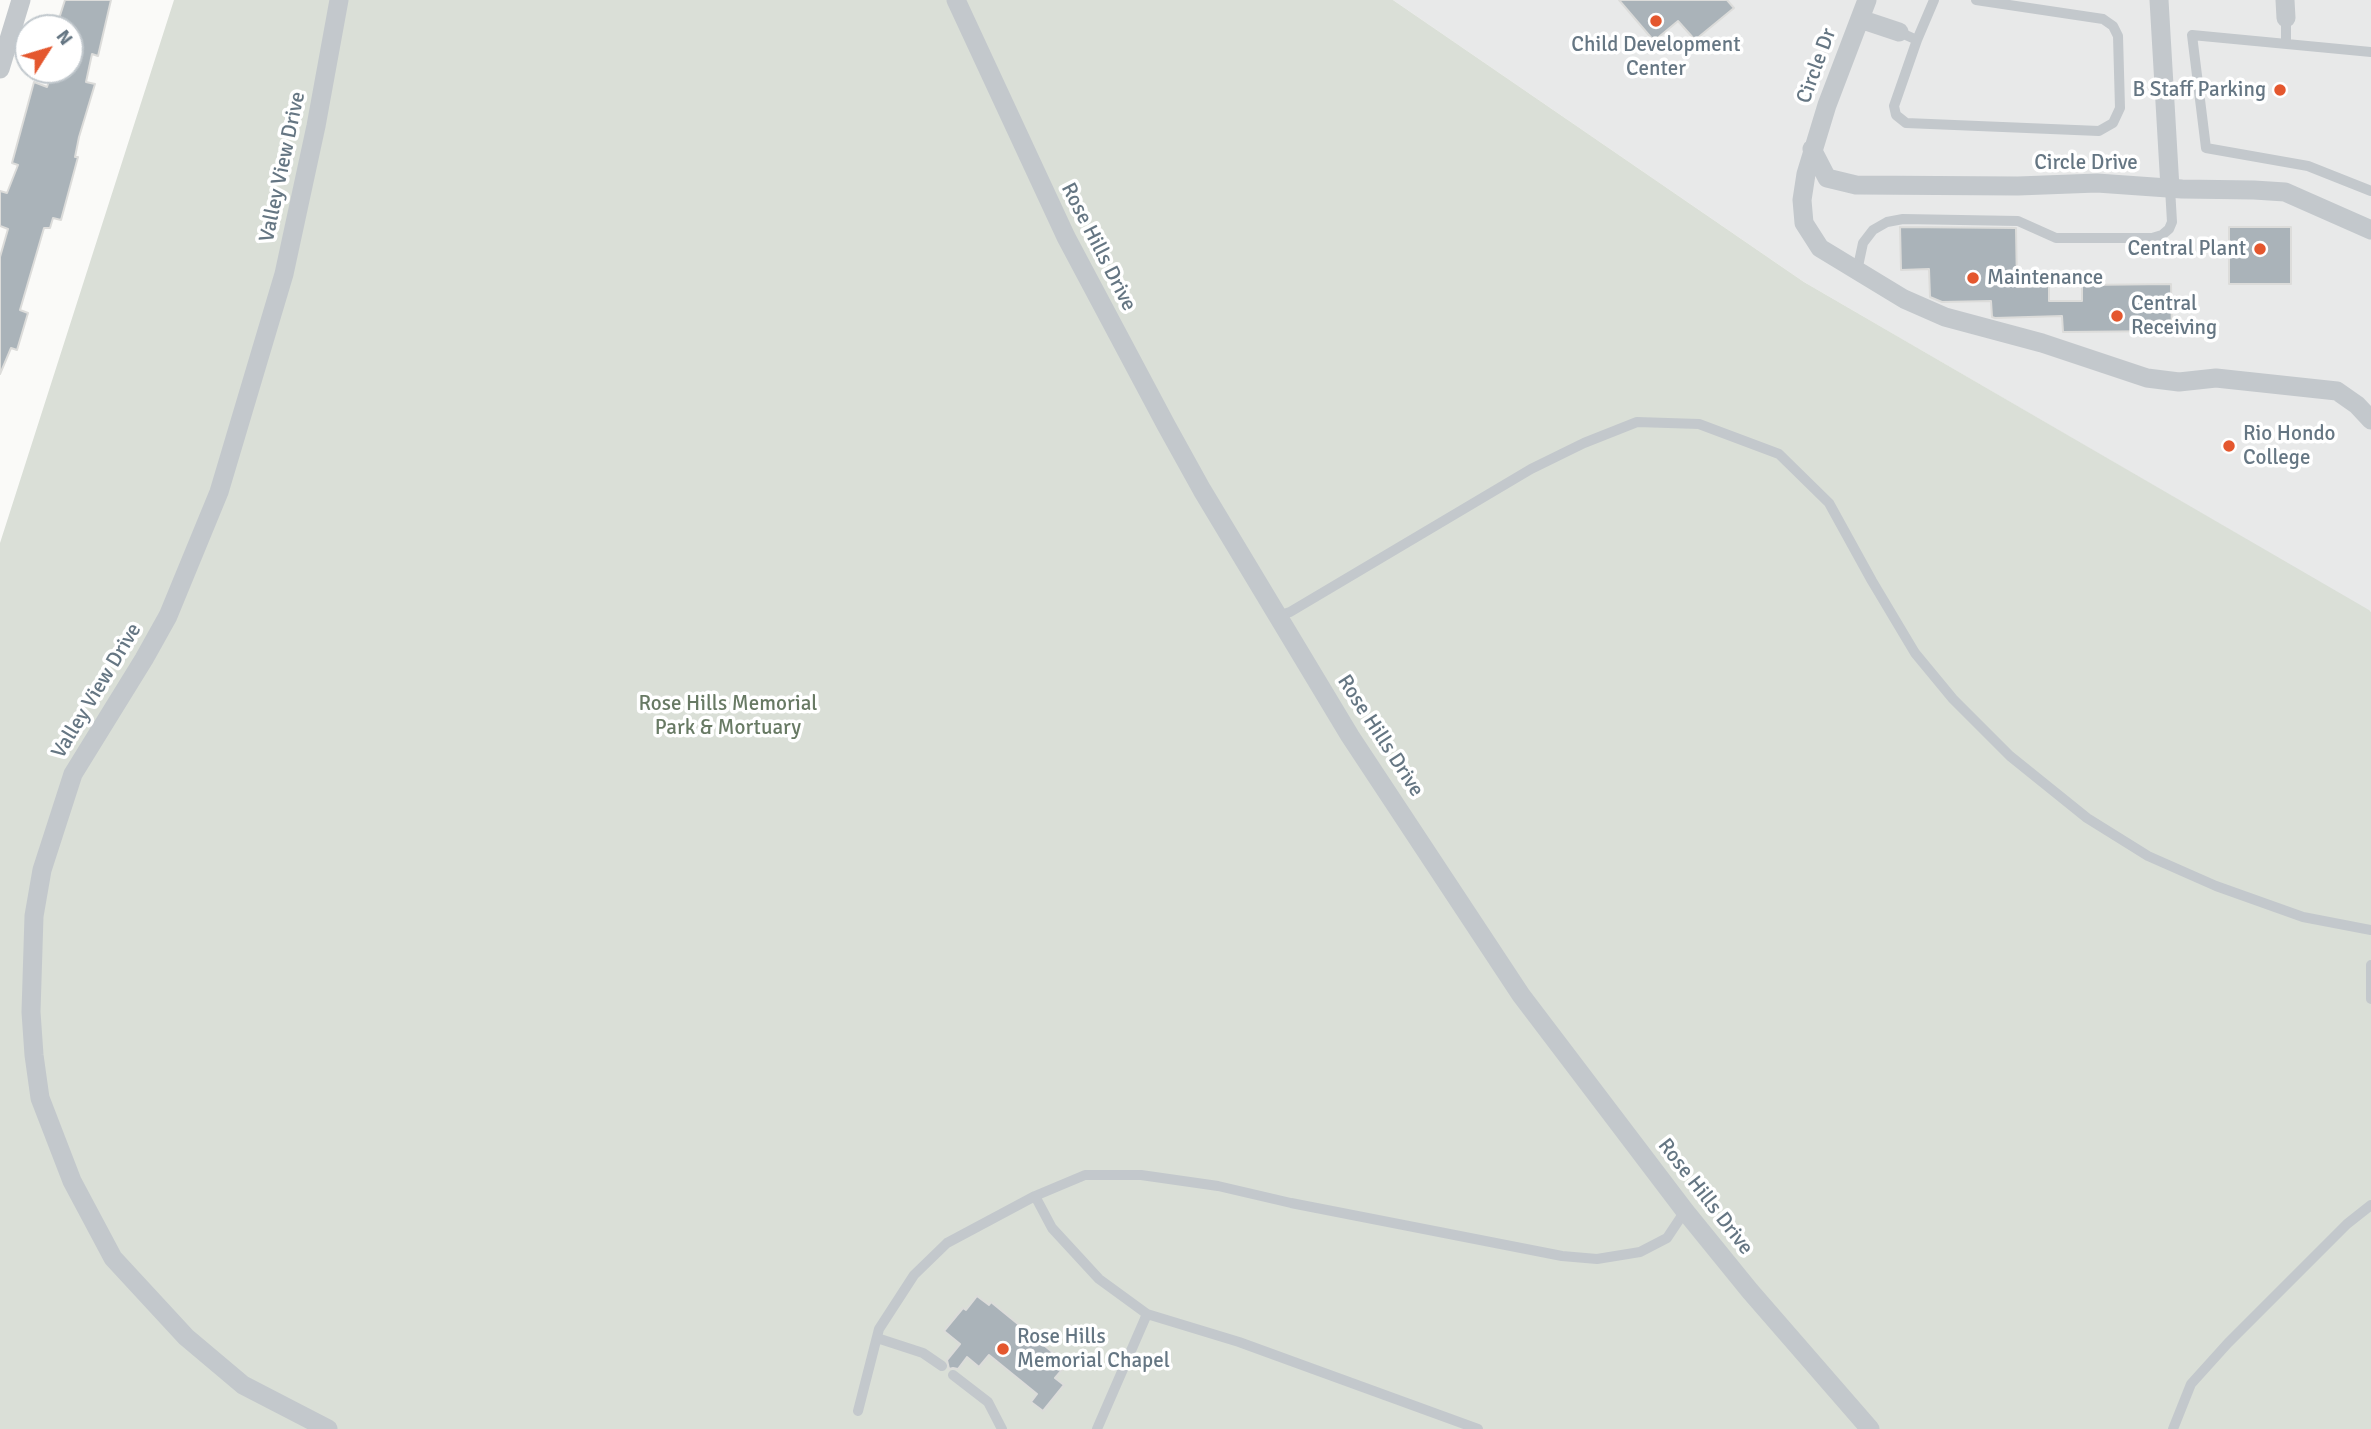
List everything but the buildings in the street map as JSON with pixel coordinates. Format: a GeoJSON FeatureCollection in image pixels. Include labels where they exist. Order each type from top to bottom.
{"type":"FeatureCollection","features":[{"type":"Feature","properties":{"kind":"street"},"geometry":{"type":"LineString","coordinates":[[0,69],[21,0]]}},
{"type":"Feature","properties":{"kind":"street","name":"Valley View Drive"},"geometry":{"type":"LineString","coordinates":[[328,1429],[243,1385],[186,1337],[113,1258],[72,1181],[40,1098],[34,1055],[31,998],[34,916],[42,870],[73,774],[168,616],[219,492],[284,274],[316,126],[339,0]]}},
{"type":"Feature","properties":{"kind":"street","name":"Rose Hills Drive"},"geometry":{"type":"LineString","coordinates":[[956,0],[1066,237],[1192,472],[1350,736],[1521,995],[1685,1211],[1750,1291],[1870,1429]]}},
{"type":"Feature","properties":{"kind":"street","name":"Circle Dr"},"geometry":{"type":"LineString","coordinates":[[1867,0],[1812,149],[1802,200],[1804,223],[1820,248],[1904,299],[1945,317],[2042,342],[2147,378],[2179,382],[2216,378],[2337,391],[2357,405],[2371,421]]}},
{"type":"Feature","properties":{"kind":"street"},"geometry":{"type":"LineString","coordinates":[[2159,0],[2170,188]]}},
{"type":"Feature","properties":{"kind":"street"},"geometry":{"type":"LineString","coordinates":[[1860,19],[1908,36]]}},
{"type":"Feature","properties":{"kind":"street","name":"Circle Drive"},"geometry":{"type":"LineString","coordinates":[[1812,149],[1827,178],[1856,185],[2018,186],[2097,183],[2285,192],[2371,229]]}},
{"type":"Feature","properties":{"kind":"lane"},"geometry":{"type":"LineString","coordinates":[[1934,0],[1908,36],[1894,106],[1896,116],[1906,123],[2099,131],[2113,123],[2120,108],[2118,36],[2113,26],[2103,19],[2041,5],[1976,0]]}},
{"type":"Feature","properties":{"kind":"lane"},"geometry":{"type":"LineString","coordinates":[[2285,9],[2286,44]]}},
{"type":"Feature","properties":{"kind":"lane"},"geometry":{"type":"LineString","coordinates":[[2371,52],[2192,35],[2206,148],[2308,166],[2371,191]]}},
{"type":"Feature","properties":{"kind":"lane"},"geometry":{"type":"LineString","coordinates":[[1857,271],[1863,243],[1873,230],[1886,222],[1903,219],[2005,219],[2018,221],[2056,238],[2152,238],[2162,235],[2172,222],[2170,188]]}},
{"type":"Feature","properties":{"kind":"lane"},"geometry":{"type":"LineString","coordinates":[[1277,617],[1290,612],[1531,469],[1584,443],[1637,422],[1699,424],[1779,454],[1829,503],[1915,653],[1953,699],[2010,756],[2087,818],[2148,856],[2216,886],[2303,917],[2371,930]]}},
{"type":"Feature","properties":{"kind":"lane"},"geometry":{"type":"LineString","coordinates":[[2371,965],[2371,999]]}},
{"type":"Feature","properties":{"kind":"lane"},"geometry":{"type":"LineString","coordinates":[[859,1411],[879,1329],[914,1275],[947,1243],[1035,1196],[1084,1175],[1141,1175],[1217,1186],[1535,1250],[1597,1259],[1640,1252],[1667,1238],[1685,1211]]}},
{"type":"Feature","properties":{"kind":"lane"},"geometry":{"type":"LineString","coordinates":[[1035,1196],[1052,1228],[1099,1279],[1147,1314],[1239,1342],[1478,1429]]}},
{"type":"Feature","properties":{"kind":"lane"},"geometry":{"type":"LineString","coordinates":[[2173,1429],[2191,1384],[2228,1343],[2347,1224],[2371,1205]]}},
{"type":"Feature","properties":{"kind":"lane"},"geometry":{"type":"LineString","coordinates":[[1097,1429],[1147,1314]]}},
{"type":"Feature","properties":{"kind":"lane"},"geometry":{"type":"LineString","coordinates":[[877,1338],[923,1353],[942,1366]]}},
{"type":"Feature","properties":{"kind":"lane"},"geometry":{"type":"LineString","coordinates":[[953,1375],[988,1402],[1002,1429]]}},
{"type":"Feature","properties":{"kind":"shaded area","name":"Rio Hondo College"},"geometry":{"type":"Polygon","coordinates":[[[1393,0],[2371,0],[2371,612],[1804,282],[1393,0]]]}},
{"type":"Feature","properties":{"kind":"green space","name":"Rose Hills Memorial Park & Mortuary"},"geometry":{"type":"Polygon","coordinates":[[[174,0],[1393,0],[1804,282],[2369,610],[2371,1429],[0,1429],[0,543],[174,0]]]}},
{"type":"Feature","properties":{"kind":"place","name":"Child Development Center"},"geometry":{"type":"Point","coordinates":[1656,21]}},
{"type":"Feature","properties":{"kind":"place","name":"B Staff Parking"},"geometry":{"type":"Point","coordinates":[2280,90]}},
{"type":"Feature","properties":{"kind":"place","name":"Central Plant"},"geometry":{"type":"Point","coordinates":[2260,249]}},
{"type":"Feature","properties":{"kind":"place","name":"Maintenance"},"geometry":{"type":"Point","coordinates":[1973,278]}},
{"type":"Feature","properties":{"kind":"place","name":"Central Receiving"},"geometry":{"type":"Point","coordinates":[2117,316]}},
{"type":"Feature","properties":{"kind":"place","name":"Rio Hondo College"},"geometry":{"type":"Point","coordinates":[2229,446]}},
{"type":"Feature","properties":{"kind":"place","name":"Rose Hills Memorial Chapel"},"geometry":{"type":"Point","coordinates":[1003,1349]}}]}
